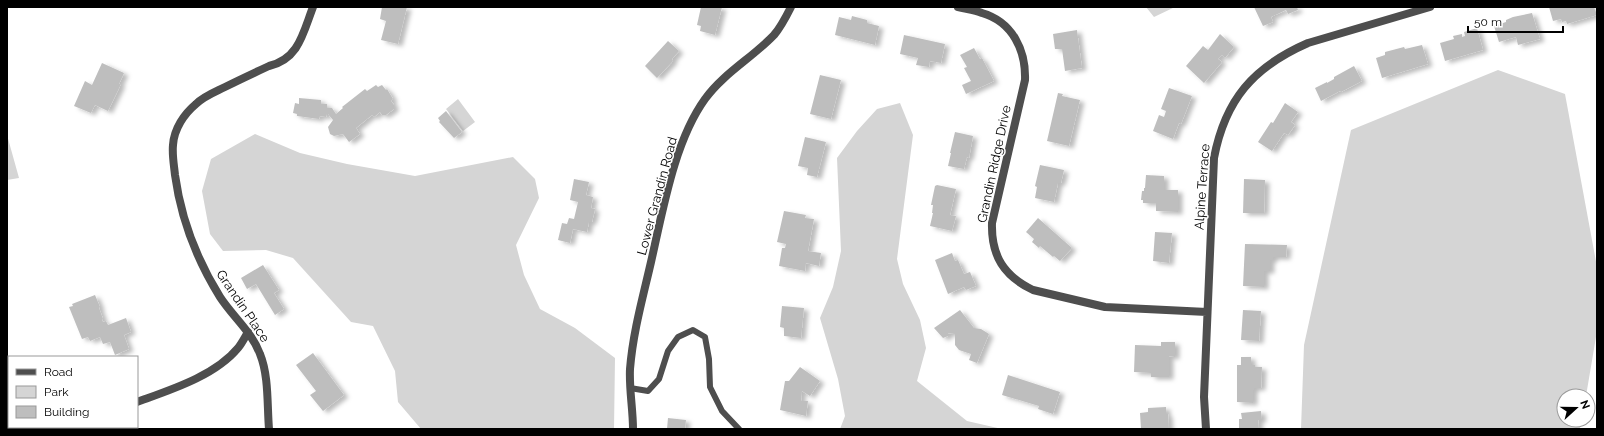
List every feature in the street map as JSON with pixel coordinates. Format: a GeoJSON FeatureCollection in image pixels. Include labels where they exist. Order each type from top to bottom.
{"type":"FeatureCollection","features":[{"type":"Feature","properties":{"kind":"street","name":"Grandin Place"},"geometry":{"type":"LineString","coordinates":[[269,429],[265,373],[261,356],[256,343],[221,299],[193,244],[183,216],[176,186],[172,156],[173,144],[176,132],[181,122],[196,103],[206,96],[287,59],[294,52],[313,7]]}},
{"type":"Feature","properties":{"kind":"street","name":"Lower Grandin Road"},"geometry":{"type":"LineString","coordinates":[[633,429],[630,388],[633,339],[663,210],[682,142],[692,119],[705,98],[721,80],[774,35],[784,21],[791,7]]}},
{"type":"Feature","properties":{"kind":"street","name":"Grandin Ridge Drive"},"geometry":{"type":"LineString","coordinates":[[958,7],[984,13],[1005,25],[1013,34],[1024,56],[1026,68],[1025,80],[992,223],[991,235],[994,247],[1004,269],[1012,278],[1022,285],[1034,290],[1105,307],[1207,312]]}},
{"type":"Feature","properties":{"kind":"street","name":"Alpine Terrace"},"geometry":{"type":"LineString","coordinates":[[1206,429],[1204,397],[1214,158],[1223,124],[1240,93],[1255,75],[1274,60],[1289,51],[1308,43],[1430,7]]}},
{"type":"Feature","properties":{"kind":"street"},"geometry":{"type":"LineString","coordinates":[[138,402],[178,386],[225,361],[238,348],[248,332]]}},
{"type":"Feature","properties":{"kind":"lane"},"geometry":{"type":"LineString","coordinates":[[630,388],[648,391],[659,379],[668,351],[678,337],[693,330],[705,337],[709,358],[710,386],[722,411],[739,429]]}},
{"type":"Feature","properties":{"kind":"green space"},"geometry":{"type":"Polygon","coordinates":[[[1146,7],[1175,7],[1154,17],[1146,7]]]}},
{"type":"Feature","properties":{"kind":"green space"},"geometry":{"type":"Polygon","coordinates":[[[1498,70],[1565,94],[1597,267],[1597,331],[1587,388],[1556,388],[1556,428],[1580,429],[1301,429],[1304,345],[1351,130],[1498,70]]]}},
{"type":"Feature","properties":{"kind":"green space"},"geometry":{"type":"Polygon","coordinates":[[[458,99],[475,122],[463,131],[446,109],[458,99]]]}},
{"type":"Feature","properties":{"kind":"green space"},"geometry":{"type":"Polygon","coordinates":[[[900,103],[913,135],[897,259],[903,284],[920,320],[926,348],[917,381],[967,421],[1002,429],[840,429],[845,416],[838,379],[820,318],[833,287],[841,251],[837,158],[857,131],[877,109],[900,103]]]}},
{"type":"Feature","properties":{"kind":"green space"},"geometry":{"type":"Polygon","coordinates":[[[255,134],[300,153],[347,164],[415,176],[513,157],[535,179],[539,198],[516,245],[524,275],[540,309],[575,328],[615,358],[614,429],[421,429],[398,402],[395,371],[373,326],[351,322],[293,258],[266,250],[223,251],[210,234],[202,191],[211,159],[255,134]]]}},
{"type":"Feature","properties":{"kind":"green space"},"geometry":{"type":"Polygon","coordinates":[[[7,135],[19,178],[7,180],[7,135]]]}},
{"type":"Feature","properties":{"kind":"building"},"geometry":{"type":"Polygon","coordinates":[[[382,7],[407,7],[398,44],[381,40],[386,21],[380,19],[382,7]]]}},
{"type":"Feature","properties":{"kind":"building"},"geometry":{"type":"Polygon","coordinates":[[[701,7],[722,7],[715,35],[700,31],[701,26],[697,25],[701,7]]]}},
{"type":"Feature","properties":{"kind":"building"},"geometry":{"type":"Polygon","coordinates":[[[1254,7],[1297,7],[1298,10],[1288,14],[1286,10],[1271,17],[1273,22],[1263,26],[1254,7]]]}},
{"type":"Feature","properties":{"kind":"building"},"geometry":{"type":"Polygon","coordinates":[[[1549,7],[1594,7],[1597,15],[1567,24],[1566,21],[1562,22],[1561,19],[1553,21],[1549,7]]]}},
{"type":"Feature","properties":{"kind":"building"},"geometry":{"type":"Polygon","coordinates":[[[1532,13],[1540,39],[1518,45],[1516,37],[1499,42],[1494,26],[1506,22],[1506,20],[1513,17],[1532,13]]]}},
{"type":"Feature","properties":{"kind":"building"},"geometry":{"type":"Polygon","coordinates":[[[852,16],[867,20],[867,23],[879,26],[875,45],[835,35],[839,17],[851,20],[852,16]]]}},
{"type":"Feature","properties":{"kind":"building"},"geometry":{"type":"Polygon","coordinates":[[[1477,28],[1483,50],[1445,61],[1440,43],[1454,39],[1453,36],[1462,34],[1462,37],[1465,36],[1464,32],[1477,28]]]}},
{"type":"Feature","properties":{"kind":"building"},"geometry":{"type":"Polygon","coordinates":[[[1077,30],[1082,68],[1065,71],[1062,49],[1055,49],[1053,34],[1077,30]]]}},
{"type":"Feature","properties":{"kind":"building"},"geometry":{"type":"Polygon","coordinates":[[[1220,34],[1234,47],[1225,58],[1222,55],[1218,59],[1222,62],[1204,83],[1186,66],[1203,46],[1208,50],[1220,34]]]}},
{"type":"Feature","properties":{"kind":"building"},"geometry":{"type":"Polygon","coordinates":[[[904,35],[945,44],[941,63],[930,61],[929,67],[916,65],[918,58],[900,54],[904,35]]]}},
{"type":"Feature","properties":{"kind":"building"},"geometry":{"type":"Polygon","coordinates":[[[668,41],[679,51],[672,59],[673,61],[657,78],[645,66],[668,41]]]}},
{"type":"Feature","properties":{"kind":"building"},"geometry":{"type":"Polygon","coordinates":[[[1422,45],[1428,64],[1382,78],[1376,58],[1385,55],[1385,52],[1404,47],[1405,49],[1422,45]]]}},
{"type":"Feature","properties":{"kind":"building"},"geometry":{"type":"Polygon","coordinates":[[[974,48],[980,59],[982,58],[994,81],[966,94],[962,85],[971,81],[964,68],[967,67],[960,55],[974,48]]]}},
{"type":"Feature","properties":{"kind":"building"},"geometry":{"type":"Polygon","coordinates":[[[102,63],[124,73],[119,84],[121,84],[108,111],[95,105],[91,113],[74,106],[85,81],[92,85],[102,63]]]}},
{"type":"Feature","properties":{"kind":"building"},"geometry":{"type":"Polygon","coordinates":[[[1354,66],[1362,81],[1321,101],[1315,88],[1327,83],[1334,79],[1334,77],[1354,66]]]}},
{"type":"Feature","properties":{"kind":"building"},"geometry":{"type":"Polygon","coordinates":[[[820,75],[841,80],[831,119],[810,114],[820,75]]]}},
{"type":"Feature","properties":{"kind":"building"},"geometry":{"type":"Polygon","coordinates":[[[376,85],[378,87],[382,85],[386,90],[387,89],[393,99],[391,101],[394,105],[394,109],[386,115],[382,115],[380,112],[374,117],[372,115],[356,128],[360,134],[349,142],[343,134],[334,136],[330,134],[328,127],[333,120],[328,114],[326,117],[320,116],[319,119],[297,116],[297,114],[293,113],[295,103],[299,104],[299,98],[321,100],[321,104],[327,104],[327,108],[332,108],[336,114],[343,108],[342,107],[365,89],[367,91],[376,85]]]}},
{"type":"Feature","properties":{"kind":"building"},"geometry":{"type":"Polygon","coordinates":[[[1169,88],[1192,96],[1181,124],[1179,123],[1173,139],[1153,131],[1159,115],[1164,117],[1166,111],[1161,109],[1169,88]]]}},
{"type":"Feature","properties":{"kind":"building"},"geometry":{"type":"Polygon","coordinates":[[[1058,93],[1063,94],[1062,96],[1080,100],[1069,146],[1047,141],[1058,93]]]}},
{"type":"Feature","properties":{"kind":"building"},"geometry":{"type":"Polygon","coordinates":[[[1285,103],[1298,112],[1291,122],[1295,125],[1288,135],[1284,133],[1272,151],[1258,142],[1271,122],[1273,123],[1285,103]]]}},
{"type":"Feature","properties":{"kind":"building"},"geometry":{"type":"Polygon","coordinates":[[[446,111],[462,132],[454,138],[439,122],[440,121],[438,118],[446,111]]]}},
{"type":"Feature","properties":{"kind":"building"},"geometry":{"type":"Polygon","coordinates":[[[955,132],[973,136],[969,158],[967,157],[964,169],[948,166],[955,132]]]}},
{"type":"Feature","properties":{"kind":"building"},"geometry":{"type":"Polygon","coordinates":[[[805,137],[826,142],[817,177],[807,175],[808,168],[798,166],[805,137]]]}},
{"type":"Feature","properties":{"kind":"building"},"geometry":{"type":"Polygon","coordinates":[[[1040,165],[1064,170],[1061,183],[1058,183],[1054,202],[1035,198],[1037,187],[1035,186],[1040,165]]]}},
{"type":"Feature","properties":{"kind":"building"},"geometry":{"type":"Polygon","coordinates":[[[1146,175],[1164,176],[1164,190],[1178,190],[1178,212],[1156,211],[1156,203],[1143,203],[1143,200],[1141,200],[1142,191],[1144,191],[1145,188],[1146,175]]]}},
{"type":"Feature","properties":{"kind":"building"},"geometry":{"type":"Polygon","coordinates":[[[574,179],[589,182],[586,195],[593,197],[591,208],[595,209],[592,222],[589,222],[587,232],[573,229],[570,243],[558,240],[562,223],[567,224],[569,218],[574,219],[578,202],[570,200],[574,179]]]}},
{"type":"Feature","properties":{"kind":"building"},"geometry":{"type":"Polygon","coordinates":[[[1244,179],[1265,180],[1264,213],[1243,213],[1244,179]]]}},
{"type":"Feature","properties":{"kind":"building"},"geometry":{"type":"Polygon","coordinates":[[[937,185],[956,189],[950,215],[956,216],[952,231],[930,226],[933,213],[933,205],[931,205],[935,186],[937,185]]]}},
{"type":"Feature","properties":{"kind":"building"},"geometry":{"type":"Polygon","coordinates":[[[784,211],[806,215],[805,218],[814,219],[808,251],[821,253],[819,266],[806,263],[805,271],[779,266],[782,248],[785,248],[786,244],[777,242],[784,211]]]}},
{"type":"Feature","properties":{"kind":"building"},"geometry":{"type":"Polygon","coordinates":[[[1038,218],[1072,248],[1060,261],[1040,246],[1039,248],[1032,242],[1034,239],[1026,232],[1038,218]]]}},
{"type":"Feature","properties":{"kind":"building"},"geometry":{"type":"Polygon","coordinates":[[[1155,232],[1172,233],[1169,263],[1153,261],[1155,232]]]}},
{"type":"Feature","properties":{"kind":"building"},"geometry":{"type":"Polygon","coordinates":[[[1245,244],[1287,245],[1286,257],[1273,257],[1273,260],[1270,260],[1270,271],[1264,271],[1264,287],[1243,286],[1245,244]]]}},
{"type":"Feature","properties":{"kind":"building"},"geometry":{"type":"Polygon","coordinates":[[[952,253],[955,261],[958,260],[964,274],[970,272],[976,286],[966,290],[964,287],[948,294],[935,260],[952,253]]]}},
{"type":"Feature","properties":{"kind":"building"},"geometry":{"type":"Polygon","coordinates":[[[263,265],[279,290],[274,293],[284,309],[275,315],[256,284],[247,289],[241,278],[263,265]]]}},
{"type":"Feature","properties":{"kind":"building"},"geometry":{"type":"Polygon","coordinates":[[[95,295],[100,307],[103,322],[106,321],[108,325],[126,318],[131,332],[124,335],[129,349],[115,355],[110,342],[103,344],[100,337],[90,341],[88,337],[82,339],[69,307],[73,306],[72,304],[95,295]]]}},
{"type":"Feature","properties":{"kind":"building"},"geometry":{"type":"Polygon","coordinates":[[[782,306],[804,308],[801,338],[784,336],[784,328],[780,327],[782,306]]]}},
{"type":"Feature","properties":{"kind":"building"},"geometry":{"type":"Polygon","coordinates":[[[960,310],[974,328],[981,329],[989,334],[977,363],[969,360],[971,354],[959,350],[955,345],[955,334],[948,333],[948,336],[943,338],[934,328],[960,310]]]}},
{"type":"Feature","properties":{"kind":"building"},"geometry":{"type":"Polygon","coordinates":[[[1243,310],[1261,311],[1259,341],[1241,340],[1243,310]]]}},
{"type":"Feature","properties":{"kind":"building"},"geometry":{"type":"Polygon","coordinates":[[[1161,342],[1175,342],[1175,357],[1169,356],[1169,377],[1151,377],[1151,373],[1134,372],[1135,345],[1161,346],[1161,342]]]}},
{"type":"Feature","properties":{"kind":"building"},"geometry":{"type":"Polygon","coordinates":[[[313,353],[344,395],[323,411],[310,395],[316,391],[296,365],[313,353]]]}},
{"type":"Feature","properties":{"kind":"building"},"geometry":{"type":"Polygon","coordinates":[[[1241,357],[1251,357],[1251,365],[1255,365],[1255,367],[1262,367],[1261,388],[1254,388],[1253,403],[1237,402],[1237,365],[1241,365],[1241,357]]]}},
{"type":"Feature","properties":{"kind":"building"},"geometry":{"type":"Polygon","coordinates":[[[800,367],[820,381],[810,396],[802,391],[801,401],[808,401],[806,416],[780,410],[785,381],[789,381],[800,367]]]}},
{"type":"Feature","properties":{"kind":"building"},"geometry":{"type":"Polygon","coordinates":[[[1008,375],[1060,392],[1053,414],[1038,409],[1039,406],[1002,395],[1008,375]]]}},
{"type":"Feature","properties":{"kind":"building"},"geometry":{"type":"Polygon","coordinates":[[[1166,407],[1169,429],[1141,429],[1140,413],[1148,412],[1148,408],[1166,407]]]}},
{"type":"Feature","properties":{"kind":"building"},"geometry":{"type":"Polygon","coordinates":[[[1261,411],[1262,420],[1258,420],[1259,429],[1239,429],[1239,419],[1242,419],[1241,413],[1261,411]]]}},
{"type":"Feature","properties":{"kind":"building"},"geometry":{"type":"Polygon","coordinates":[[[668,418],[686,420],[685,429],[667,429],[668,418]]]}}]}
